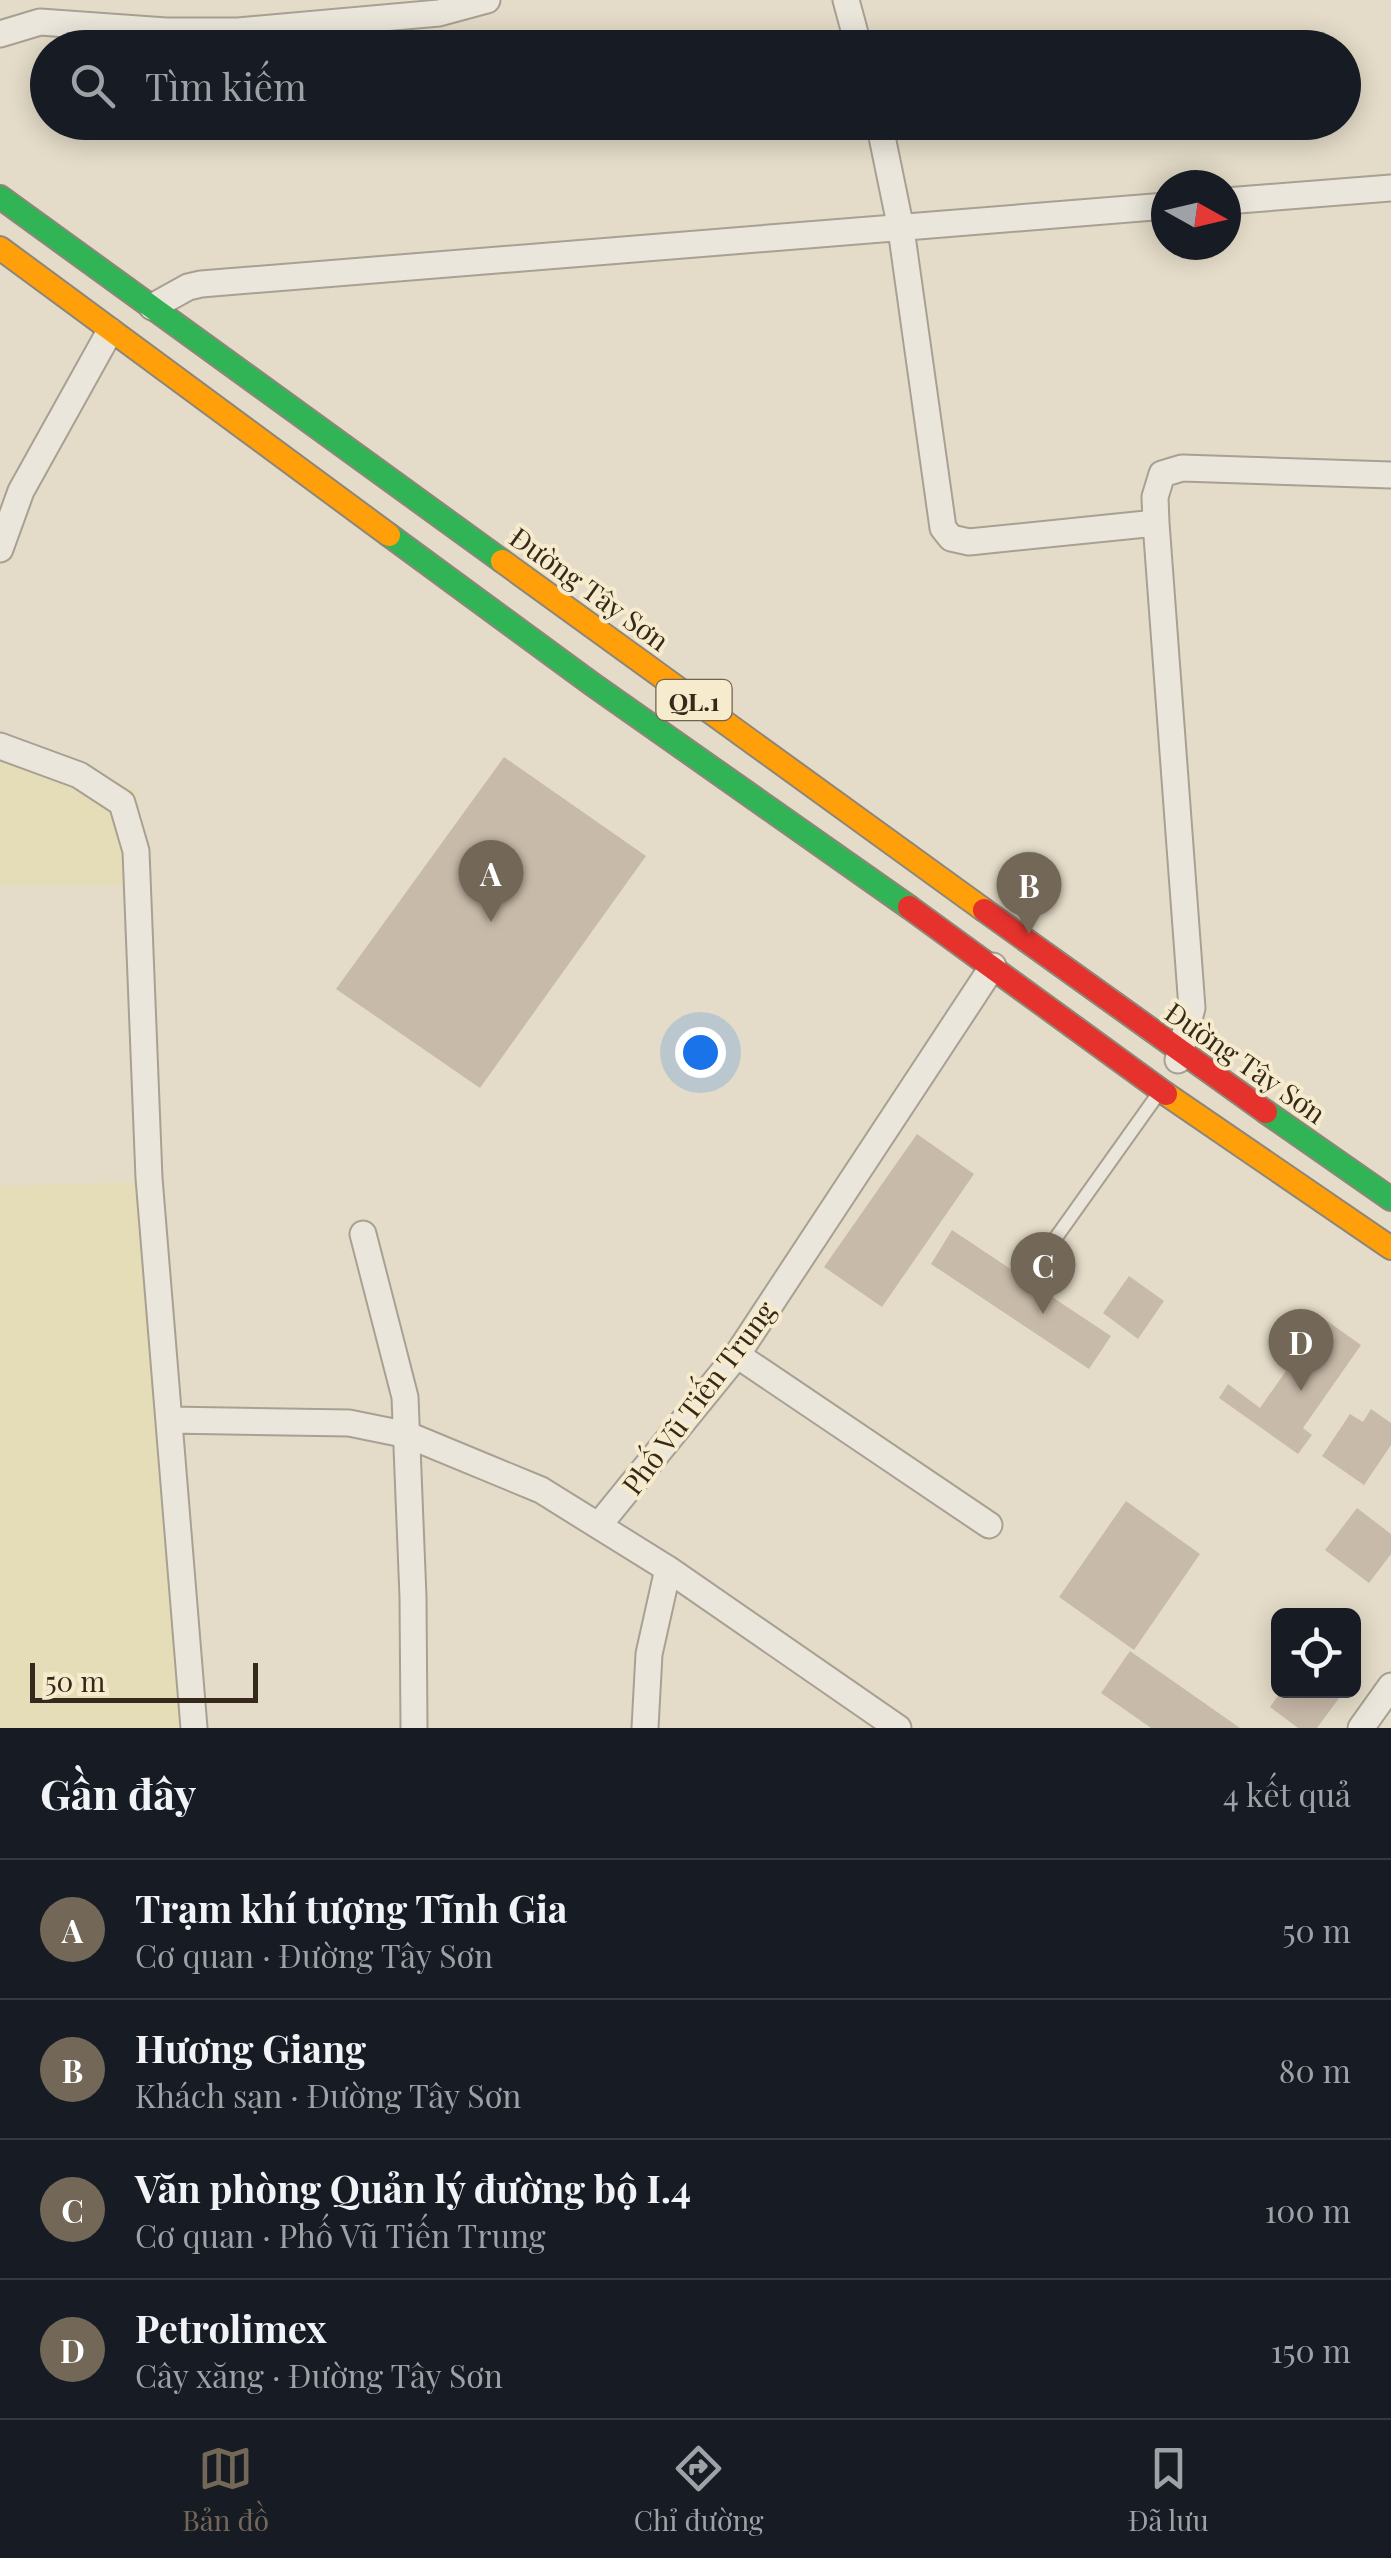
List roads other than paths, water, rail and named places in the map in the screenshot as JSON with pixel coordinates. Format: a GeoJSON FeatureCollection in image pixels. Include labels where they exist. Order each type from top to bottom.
{"type":"FeatureCollection","features":[{"type":"Feature","properties":{"kind":"highway","name":"Đường Tây Sơn"},"geometry":{"type":"LineString","coordinates":[[0,197],[1182,1054],[1391,1199]]}},
{"type":"Feature","properties":{"kind":"highway","name":"QL.1"},"geometry":{"type":"LineString","coordinates":[[0,248],[592,684],[993,966],[1161,1091],[1391,1248]]}},
{"type":"Feature","properties":{"kind":"street"},"geometry":{"type":"LineString","coordinates":[[246,30],[487,0]]}},
{"type":"Feature","properties":{"kind":"street"},"geometry":{"type":"LineString","coordinates":[[846,0],[854,30]]}},
{"type":"Feature","properties":{"kind":"street"},"geometry":{"type":"LineString","coordinates":[[0,34],[40,22],[152,30]]}},
{"type":"Feature","properties":{"kind":"street"},"geometry":{"type":"LineString","coordinates":[[883,140],[901,229],[943,528],[952,538],[969,542],[1156,523]]}},
{"type":"Feature","properties":{"kind":"street"},"geometry":{"type":"LineString","coordinates":[[1241,200],[1391,188]]}},
{"type":"Feature","properties":{"kind":"street"},"geometry":{"type":"LineString","coordinates":[[152,307],[201,284],[1151,207]]}},
{"type":"Feature","properties":{"kind":"street"},"geometry":{"type":"LineString","coordinates":[[0,549],[21,491],[110,331]]}},
{"type":"Feature","properties":{"kind":"street"},"geometry":{"type":"LineString","coordinates":[[1161,1091],[1182,1054],[1192,1008],[1156,523],[1155,498],[1162,474],[1182,468],[1391,474]]}},
{"type":"Feature","properties":{"kind":"street"},"geometry":{"type":"LineString","coordinates":[[0,746],[78,775],[122,802],[136,851],[148,1178],[194,1728]]}},
{"type":"Feature","properties":{"kind":"street","name":"Phố Vũ Tiến Trung"},"geometry":{"type":"LineString","coordinates":[[599,1525],[737,1355],[993,966]]}},
{"type":"Feature","properties":{"kind":"street"},"geometry":{"type":"LineString","coordinates":[[363,1234],[405,1397],[414,1728]]}},
{"type":"Feature","properties":{"kind":"street"},"geometry":{"type":"LineString","coordinates":[[737,1355],[989,1525]]}},
{"type":"Feature","properties":{"kind":"street"},"geometry":{"type":"LineString","coordinates":[[169,1420],[349,1422],[408,1435],[541,1490],[668,1569],[898,1728]]}},
{"type":"Feature","properties":{"kind":"street"},"geometry":{"type":"LineString","coordinates":[[644,1728],[649,1654],[668,1569]]}},
{"type":"Feature","properties":{"kind":"street"},"geometry":{"type":"LineString","coordinates":[[1361,1728],[1391,1686]]}},
{"type":"Feature","properties":{"kind":"lane"},"geometry":{"type":"LineString","coordinates":[[1046,1253],[1161,1091]]}},
{"type":"Feature","properties":{"kind":"place","name":"Trạm khí tượng Tĩnh Gia"},"geometry":{"type":"Point","coordinates":[491,922]}},
{"type":"Feature","properties":{"kind":"place","name":"Hương Giang"},"geometry":{"type":"Point","coordinates":[1029,934]}},
{"type":"Feature","properties":{"kind":"place","name":"Văn phòng Quản lý đường bộ I.4"},"geometry":{"type":"Point","coordinates":[1043,1314]}},
{"type":"Feature","properties":{"kind":"place","name":"Petrolimex"},"geometry":{"type":"Point","coordinates":[1301,1391]}}]}
